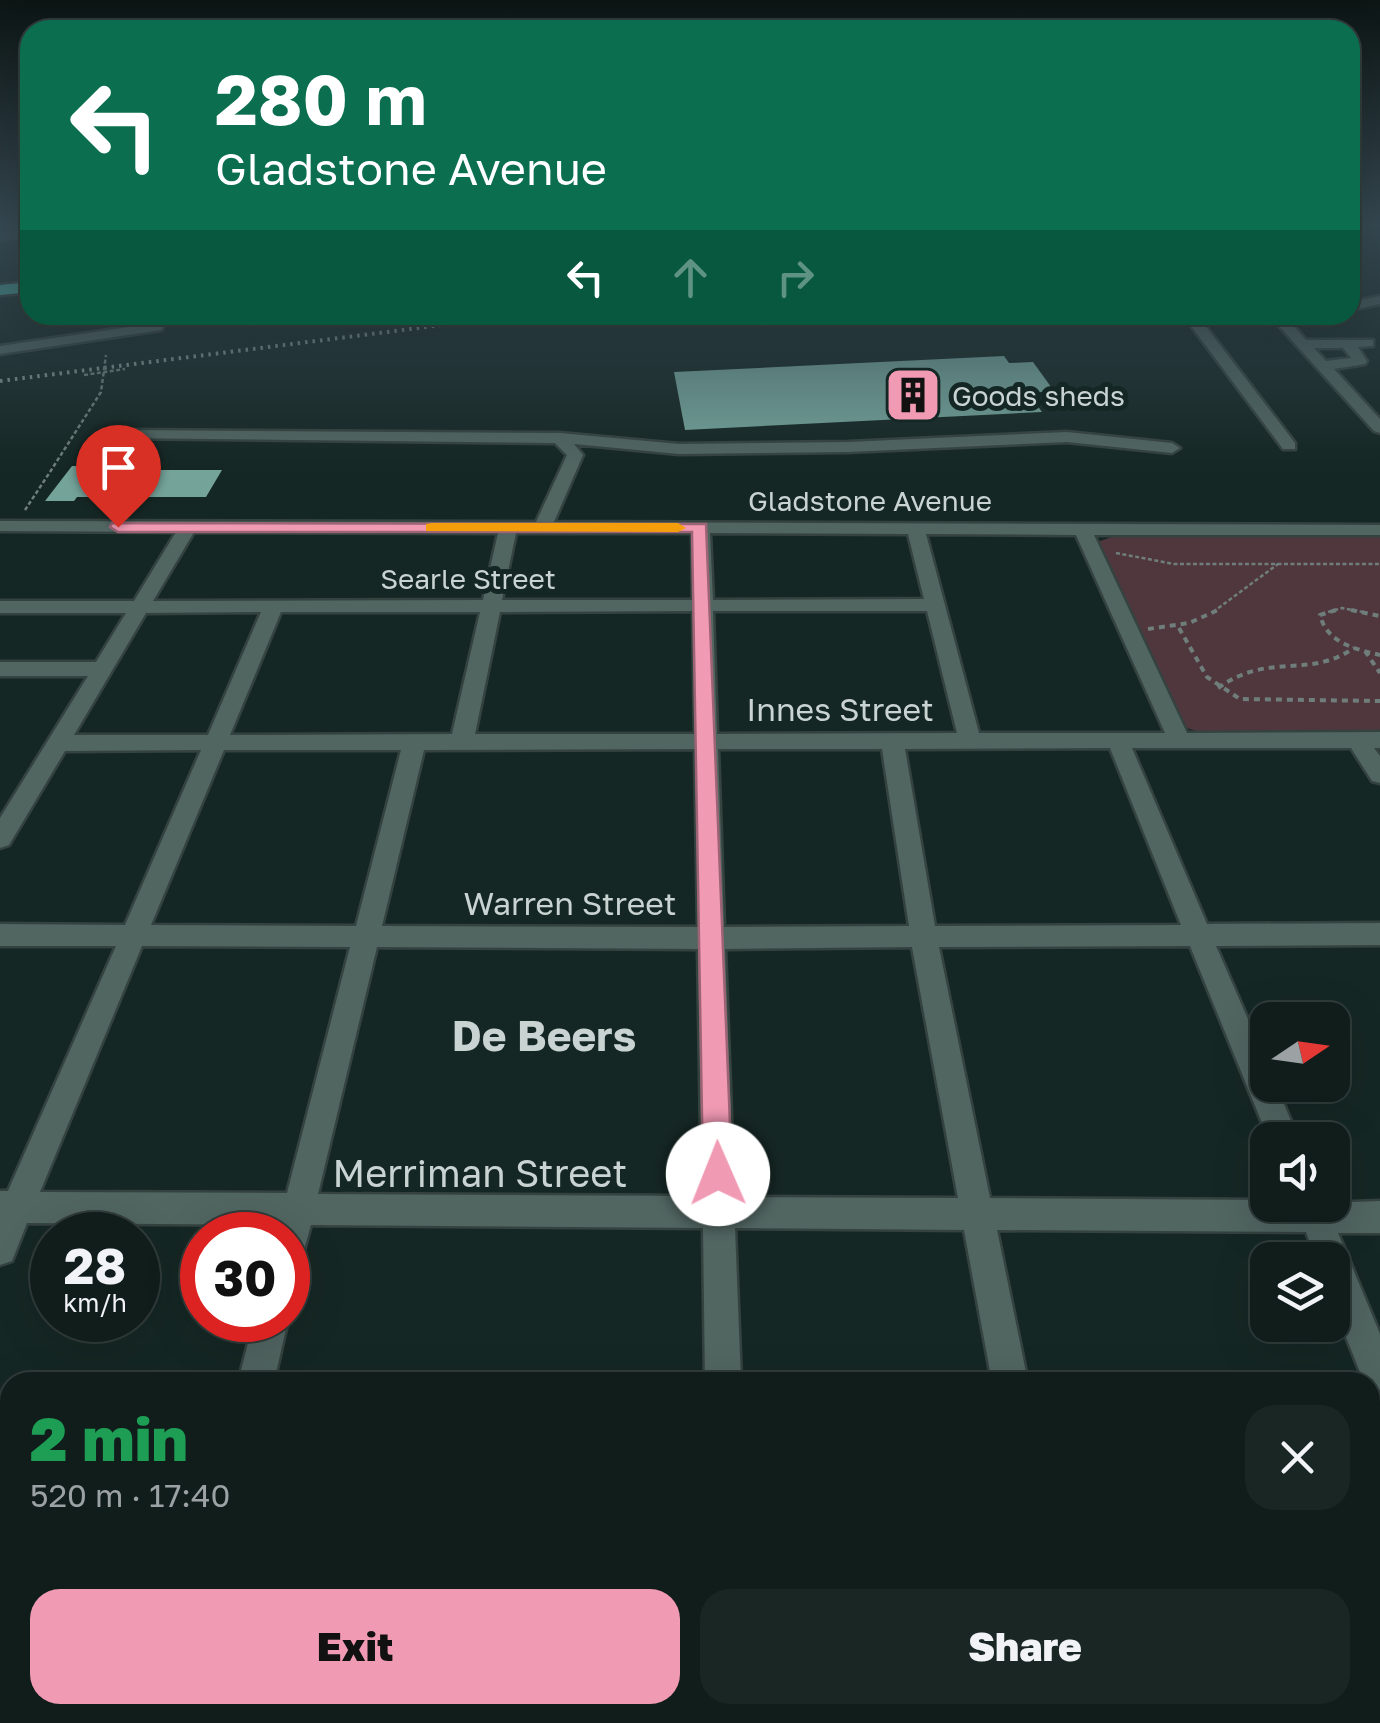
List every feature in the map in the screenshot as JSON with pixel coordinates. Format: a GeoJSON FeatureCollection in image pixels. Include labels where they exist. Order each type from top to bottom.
{"type":"FeatureCollection","features":[{"type":"Feature","properties":{"kind":"street"},"geometry":{"type":"LineString","coordinates":[[0,350],[132,325]]}},
{"type":"Feature","properties":{"kind":"street"},"geometry":{"type":"LineString","coordinates":[[1198,325],[1289,446]]}},
{"type":"Feature","properties":{"kind":"street"},"geometry":{"type":"LineString","coordinates":[[1284,325],[1380,428]]}},
{"type":"Feature","properties":{"kind":"street"},"geometry":{"type":"LineString","coordinates":[[0,342],[101,333]]}},
{"type":"Feature","properties":{"kind":"street"},"geometry":{"type":"LineString","coordinates":[[1302,344],[1368,343]]}},
{"type":"Feature","properties":{"kind":"street"},"geometry":{"type":"LineString","coordinates":[[1323,366],[1360,361],[1348,344]]}},
{"type":"Feature","properties":{"kind":"street"},"geometry":{"type":"LineString","coordinates":[[126,434],[560,438],[680,449],[1067,438],[1172,448]]}},
{"type":"Feature","properties":{"kind":"street"},"geometry":{"type":"LineString","coordinates":[[543,527],[576,454],[560,438]]}},
{"type":"Feature","properties":{"kind":"street","name":"Gladstone Avenue"},"geometry":{"type":"LineString","coordinates":[[7,526],[1380,530]]}},
{"type":"Feature","properties":{"kind":"street"},"geometry":{"type":"LineString","coordinates":[[4,826],[60,744],[188,527]]}},
{"type":"Feature","properties":{"kind":"street"},"geometry":{"type":"LineString","coordinates":[[915,527],[970,741]]}},
{"type":"Feature","properties":{"kind":"street"},"geometry":{"type":"LineString","coordinates":[[462,742],[508,528]]}},
{"type":"Feature","properties":{"kind":"street"},"geometry":{"type":"LineString","coordinates":[[700,528],[723,1372]]}},
{"type":"Feature","properties":{"kind":"street"},"geometry":{"type":"LineString","coordinates":[[1082,528],[1180,741]]}},
{"type":"Feature","properties":{"kind":"street","name":"Searle Street"},"geometry":{"type":"LineString","coordinates":[[0,607],[936,605]]}},
{"type":"Feature","properties":{"kind":"street"},"geometry":{"type":"LineString","coordinates":[[0,1249],[9,1207],[134,936],[274,606]]}},
{"type":"Feature","properties":{"kind":"street"},"geometry":{"type":"LineString","coordinates":[[0,670],[105,669]]}},
{"type":"Feature","properties":{"kind":"street"},"geometry":{"type":"LineString","coordinates":[[1369,740],[1380,776]]}},
{"type":"Feature","properties":{"kind":"street","name":"Innes Street"},"geometry":{"type":"LineString","coordinates":[[60,744],[1369,740]]}},
{"type":"Feature","properties":{"kind":"street"},"geometry":{"type":"LineString","coordinates":[[1118,741],[1276,1122]]}},
{"type":"Feature","properties":{"kind":"street"},"geometry":{"type":"LineString","coordinates":[[297,1211],[414,742]]}},
{"type":"Feature","properties":{"kind":"street"},"geometry":{"type":"LineString","coordinates":[[892,742],[924,938],[1008,1372]]}},
{"type":"Feature","properties":{"kind":"street","name":"Warren Street"},"geometry":{"type":"LineString","coordinates":[[0,935],[924,938],[1380,934]]}},
{"type":"Feature","properties":{"kind":"street","name":"Merriman Street"},"geometry":{"type":"LineString","coordinates":[[9,1207],[719,1214],[1250,1213]]}},
{"type":"Feature","properties":{"kind":"street","name":"Merriman Street"},"geometry":{"type":"LineString","coordinates":[[1350,1215],[1380,1218]]}},
{"type":"Feature","properties":{"kind":"street"},"geometry":{"type":"LineString","coordinates":[[1318,1222],[1378,1372]]}},
{"type":"Feature","properties":{"kind":"street"},"geometry":{"type":"LineString","coordinates":[[258,1372],[266,1342]]}},
{"type":"Feature","properties":{"kind":"path"},"geometry":{"type":"LineString","coordinates":[[7,526],[50,472],[101,392],[106,354]]}},
{"type":"Feature","properties":{"kind":"path"},"geometry":{"type":"LineString","coordinates":[[84,375],[125,370]]}},
{"type":"Feature","properties":{"kind":"path"},"geometry":{"type":"LineString","coordinates":[[1091,549],[1174,564],[1380,564]]}},
{"type":"Feature","properties":{"kind":"path"},"geometry":{"type":"LineString","coordinates":[[1128,629],[1180,628],[1216,612],[1278,564]]}},
{"type":"Feature","properties":{"kind":"path"},"geometry":{"type":"LineString","coordinates":[[1380,616],[1342,608],[1320,615],[1325,631],[1354,648],[1380,654]]}},
{"type":"Feature","properties":{"kind":"path"},"geometry":{"type":"LineString","coordinates":[[1180,628],[1218,688],[1249,702],[1380,701]]}},
{"type":"Feature","properties":{"kind":"path"},"geometry":{"type":"LineString","coordinates":[[1218,688],[1247,667],[1282,663],[1320,666],[1336,662],[1354,648]]}},
{"type":"Feature","properties":{"kind":"path"},"geometry":{"type":"LineString","coordinates":[[1366,651],[1380,673]]}},
{"type":"Feature","properties":{"kind":"shaded area"},"geometry":{"type":"Polygon","coordinates":[[[1118,535],[1380,536],[1380,732],[1199,732],[1184,727],[1097,542],[1118,535]]]}},
{"type":"Feature","properties":{"kind":"building","name":"Goods sheds"},"geometry":{"type":"Polygon","coordinates":[[[1004,356],[1009,363],[1033,362],[1054,391],[1028,393],[1042,412],[685,430],[674,372],[1004,356]]]}},
{"type":"Feature","properties":{"kind":"building"},"geometry":{"type":"Polygon","coordinates":[[[72,466],[100,466],[97,470],[222,470],[206,497],[77,497],[74,501],[45,501],[72,466]]]}},
{"type":"Feature","properties":{"kind":"railway"},"geometry":{"type":"LineString","coordinates":[[0,381],[442,325]]}},
{"type":"Feature","properties":{"kind":"slow traffic"},"geometry":{"type":"LineString","coordinates":[[432,528],[678,528]]}},
{"type":"Feature","properties":{"kind":"place","name":"Goods sheds"},"geometry":{"type":"Point","coordinates":[913,395]}},
{"type":"Feature","properties":{"kind":"district","name":"De Beers"},"geometry":{"type":"Point","coordinates":[544,1035]}},
{"type":"Feature","properties":{"kind":"route"},"geometry":{"type":"LineString","coordinates":[[118,527],[700,528],[718,1174]]}}]}
